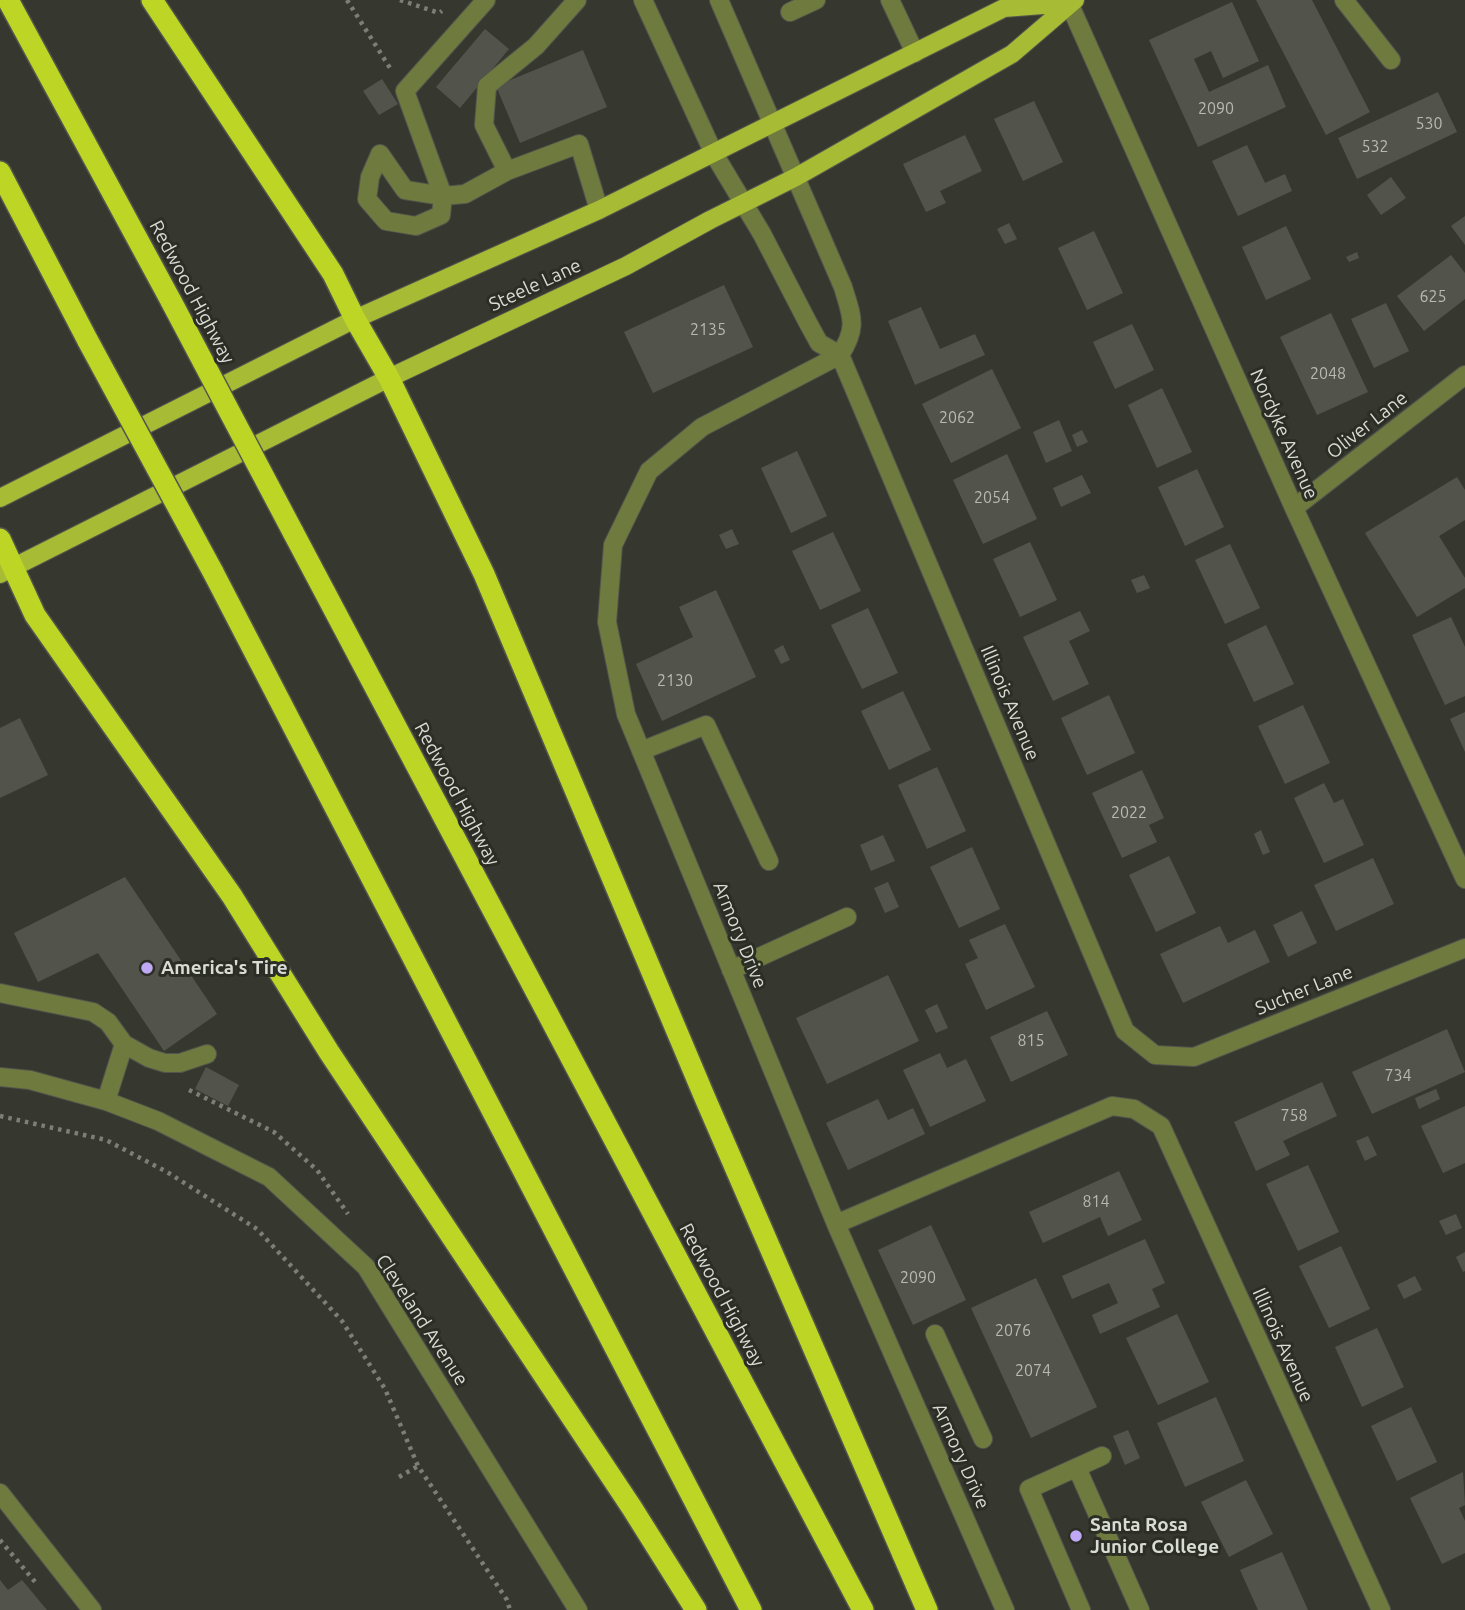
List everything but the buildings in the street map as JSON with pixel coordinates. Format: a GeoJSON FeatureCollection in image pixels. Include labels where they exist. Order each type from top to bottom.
{"type":"FeatureCollection","features":[{"type":"Feature","properties":{"kind":"highway","name":"Redwood Highway"},"geometry":{"type":"LineString","coordinates":[[8,0],[171,301],[863,1610]]}},
{"type":"Feature","properties":{"kind":"highway"},"geometry":{"type":"LineString","coordinates":[[152,0],[333,274],[388,378],[484,574],[705,1098],[927,1610]]}},
{"type":"Feature","properties":{"kind":"highway"},"geometry":{"type":"LineString","coordinates":[[0,172],[213,572],[751,1610]]}},
{"type":"Feature","properties":{"kind":"highway"},"geometry":{"type":"LineString","coordinates":[[0,539],[7,570],[35,615],[232,896],[329,1052],[632,1508],[696,1610]]}},
{"type":"Feature","properties":{"kind":"main road"},"geometry":{"type":"LineString","coordinates":[[0,498],[355,319],[599,210],[1004,8],[1072,2]]}},
{"type":"Feature","properties":{"kind":"main road","name":"Steele Lane"},"geometry":{"type":"LineString","coordinates":[[7,570],[388,378],[626,266],[796,177],[1012,54],[1072,2]]}},
{"type":"Feature","properties":{"kind":"street"},"geometry":{"type":"LineString","coordinates":[[486,0],[405,91],[443,196],[441,215],[416,226],[386,221],[368,199],[370,177],[380,154],[405,190],[443,196],[465,194],[507,171],[579,144],[599,210]]}},
{"type":"Feature","properties":{"kind":"street"},"geometry":{"type":"LineString","coordinates":[[507,171],[484,125],[487,86],[536,46],[577,0]]}},
{"type":"Feature","properties":{"kind":"street","name":"Illinois Avenue"},"geometry":{"type":"LineString","coordinates":[[643,0],[714,153],[762,234],[819,343],[840,355],[1125,1031],[1155,1055]]}},
{"type":"Feature","properties":{"kind":"street"},"geometry":{"type":"LineString","coordinates":[[719,0],[843,288],[853,320],[850,339],[840,355]]}},
{"type":"Feature","properties":{"kind":"street"},"geometry":{"type":"LineString","coordinates":[[790,12],[816,0]]}},
{"type":"Feature","properties":{"kind":"street"},"geometry":{"type":"LineString","coordinates":[[890,0],[915,53]]}},
{"type":"Feature","properties":{"kind":"street"},"geometry":{"type":"LineString","coordinates":[[1345,0],[1391,60]]}},
{"type":"Feature","properties":{"kind":"street","name":"Nordyke Avenue"},"geometry":{"type":"LineString","coordinates":[[1072,2],[1294,508],[1465,879]]}},
{"type":"Feature","properties":{"kind":"street","name":"Armory Drive"},"geometry":{"type":"LineString","coordinates":[[840,355],[702,427],[649,471],[613,545],[607,622],[626,714],[836,1224],[1005,1610]]}},
{"type":"Feature","properties":{"kind":"street","name":"Oliver Lane"},"geometry":{"type":"LineString","coordinates":[[1294,508],[1465,375]]}},
{"type":"Feature","properties":{"kind":"street"},"geometry":{"type":"LineString","coordinates":[[641,751],[706,725],[769,861]]}},
{"type":"Feature","properties":{"kind":"street"},"geometry":{"type":"LineString","coordinates":[[732,970],[847,917]]}},
{"type":"Feature","properties":{"kind":"street","name":"Sucher Lane"},"geometry":{"type":"LineString","coordinates":[[1155,1055],[1194,1057],[1465,948]]}},
{"type":"Feature","properties":{"kind":"street"},"geometry":{"type":"LineString","coordinates":[[0,993],[93,1012],[108,1022],[124,1044],[135,1052],[165,1063],[187,1061],[207,1054]]}},
{"type":"Feature","properties":{"kind":"street"},"geometry":{"type":"LineString","coordinates":[[106,1101],[124,1044]]}},
{"type":"Feature","properties":{"kind":"street","name":"Cleveland Avenue"},"geometry":{"type":"LineString","coordinates":[[0,1077],[30,1080],[106,1101],[158,1121],[269,1177],[366,1267],[578,1610]]}},
{"type":"Feature","properties":{"kind":"street","name":"Illinois Avenue"},"geometry":{"type":"LineString","coordinates":[[836,1224],[1112,1106],[1133,1109],[1161,1126],[1381,1610]]}},
{"type":"Feature","properties":{"kind":"street"},"geometry":{"type":"LineString","coordinates":[[935,1334],[983,1439]]}},
{"type":"Feature","properties":{"kind":"street"},"geometry":{"type":"LineString","coordinates":[[1081,1610],[1029,1489],[1102,1456]]}},
{"type":"Feature","properties":{"kind":"street"},"geometry":{"type":"LineString","coordinates":[[1077,1468],[1140,1610]]}},
{"type":"Feature","properties":{"kind":"street"},"geometry":{"type":"LineString","coordinates":[[0,1493],[92,1610]]}},
{"type":"Feature","properties":{"kind":"path"},"geometry":{"type":"LineString","coordinates":[[347,0],[390,68],[398,59]]}},
{"type":"Feature","properties":{"kind":"path"},"geometry":{"type":"LineString","coordinates":[[400,0],[439,13]]}},
{"type":"Feature","properties":{"kind":"path"},"geometry":{"type":"LineString","coordinates":[[431,22],[447,6]]}},
{"type":"Feature","properties":{"kind":"path"},"geometry":{"type":"LineString","coordinates":[[0,1116],[106,1140],[167,1172],[257,1229],[342,1321],[385,1389],[418,1466],[507,1600],[510,1610]]}},
{"type":"Feature","properties":{"kind":"path"},"geometry":{"type":"LineString","coordinates":[[399,1477],[418,1466]]}},
{"type":"Feature","properties":{"kind":"path"},"geometry":{"type":"LineString","coordinates":[[0,1540],[42,1590]]}},
{"type":"Feature","properties":{"kind":"place","name":"America's Tire"},"geometry":{"type":"Point","coordinates":[147,968]}},
{"type":"Feature","properties":{"kind":"place","name":"Santa Rosa Junior College"},"geometry":{"type":"Point","coordinates":[1076,1536]}}]}
